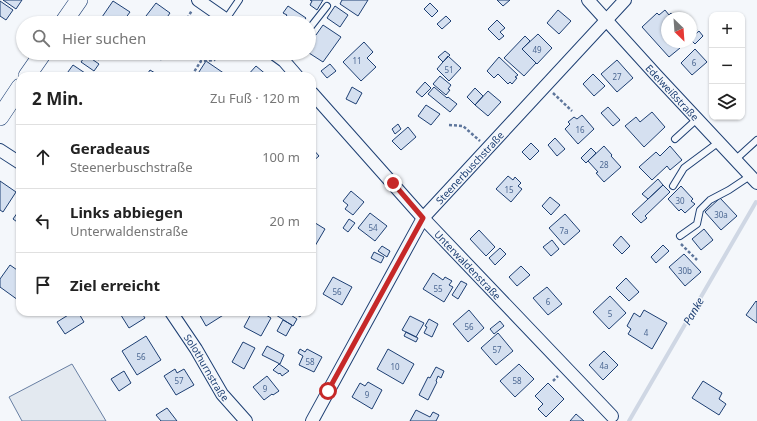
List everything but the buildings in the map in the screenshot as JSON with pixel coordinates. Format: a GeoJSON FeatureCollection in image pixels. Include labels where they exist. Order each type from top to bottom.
{"type":"FeatureCollection","features":[{"type":"Feature","properties":{"kind":"main road"},"geometry":{"type":"LineString","coordinates":[[68,16],[79,0]]}},
{"type":"Feature","properties":{"kind":"main road"},"geometry":{"type":"LineString","coordinates":[[30,72],[37,60]]}},
{"type":"Feature","properties":{"kind":"main road"},"geometry":{"type":"LineString","coordinates":[[0,117],[16,93]]}},
{"type":"Feature","properties":{"kind":"street"},"geometry":{"type":"LineString","coordinates":[[198,0],[221,16]]}},
{"type":"Feature","properties":{"kind":"street","name":"Edelweißstraße"},"geometry":{"type":"LineString","coordinates":[[588,0],[754,179]]}},
{"type":"Feature","properties":{"kind":"street","name":"Steenerbuschstraße"},"geometry":{"type":"LineString","coordinates":[[312,421],[423,218],[625,0]]}},
{"type":"Feature","properties":{"kind":"street"},"geometry":{"type":"LineString","coordinates":[[289,60],[295,72]]}},
{"type":"Feature","properties":{"kind":"street","name":"Unterwaldenstraße"},"geometry":{"type":"LineString","coordinates":[[316,98],[423,218],[612,416]]}},
{"type":"Feature","properties":{"kind":"street"},"geometry":{"type":"LineString","coordinates":[[0,150],[16,160]]}},
{"type":"Feature","properties":{"kind":"street","name":"Solothurnstraße"},"geometry":{"type":"LineString","coordinates":[[174,316],[196,349],[222,394],[246,421]]}},
{"type":"Feature","properties":{"kind":"lane"},"geometry":{"type":"LineString","coordinates":[[231,16],[239,0]]}},
{"type":"Feature","properties":{"kind":"lane"},"geometry":{"type":"LineString","coordinates":[[316,20],[327,6]]}},
{"type":"Feature","properties":{"kind":"lane"},"geometry":{"type":"LineString","coordinates":[[675,139],[697,119]]}},
{"type":"Feature","properties":{"kind":"lane"},"geometry":{"type":"LineString","coordinates":[[735,160],[757,140]]}},
{"type":"Feature","properties":{"kind":"lane"},"geometry":{"type":"LineString","coordinates":[[673,186],[684,168],[719,142]]}},
{"type":"Feature","properties":{"kind":"lane"},"geometry":{"type":"LineString","coordinates":[[680,236],[697,224],[700,210],[710,200],[754,179]]}},
{"type":"Feature","properties":{"kind":"path"},"geometry":{"type":"LineString","coordinates":[[194,72],[201,61],[214,60]]}},
{"type":"Feature","properties":{"kind":"path"},"geometry":{"type":"LineString","coordinates":[[546,85],[572,111]]}},
{"type":"Feature","properties":{"kind":"path"},"geometry":{"type":"LineString","coordinates":[[449,126],[463,126],[488,148]]}},
{"type":"Feature","properties":{"kind":"path"},"geometry":{"type":"LineString","coordinates":[[680,236],[679,243],[697,260]]}},
{"type":"Feature","properties":{"kind":"shaded area"},"geometry":{"type":"Polygon","coordinates":[[[72,364],[106,421],[22,421],[9,397],[72,364]]]}},
{"type":"Feature","properties":{"kind":"waterway","name":"Panke"},"geometry":{"type":"LineString","coordinates":[[629,421],[756,202]]}},
{"type":"Feature","properties":{"kind":"route"},"geometry":{"type":"LineString","coordinates":[[328,391],[423,218],[393,183]]}}]}
